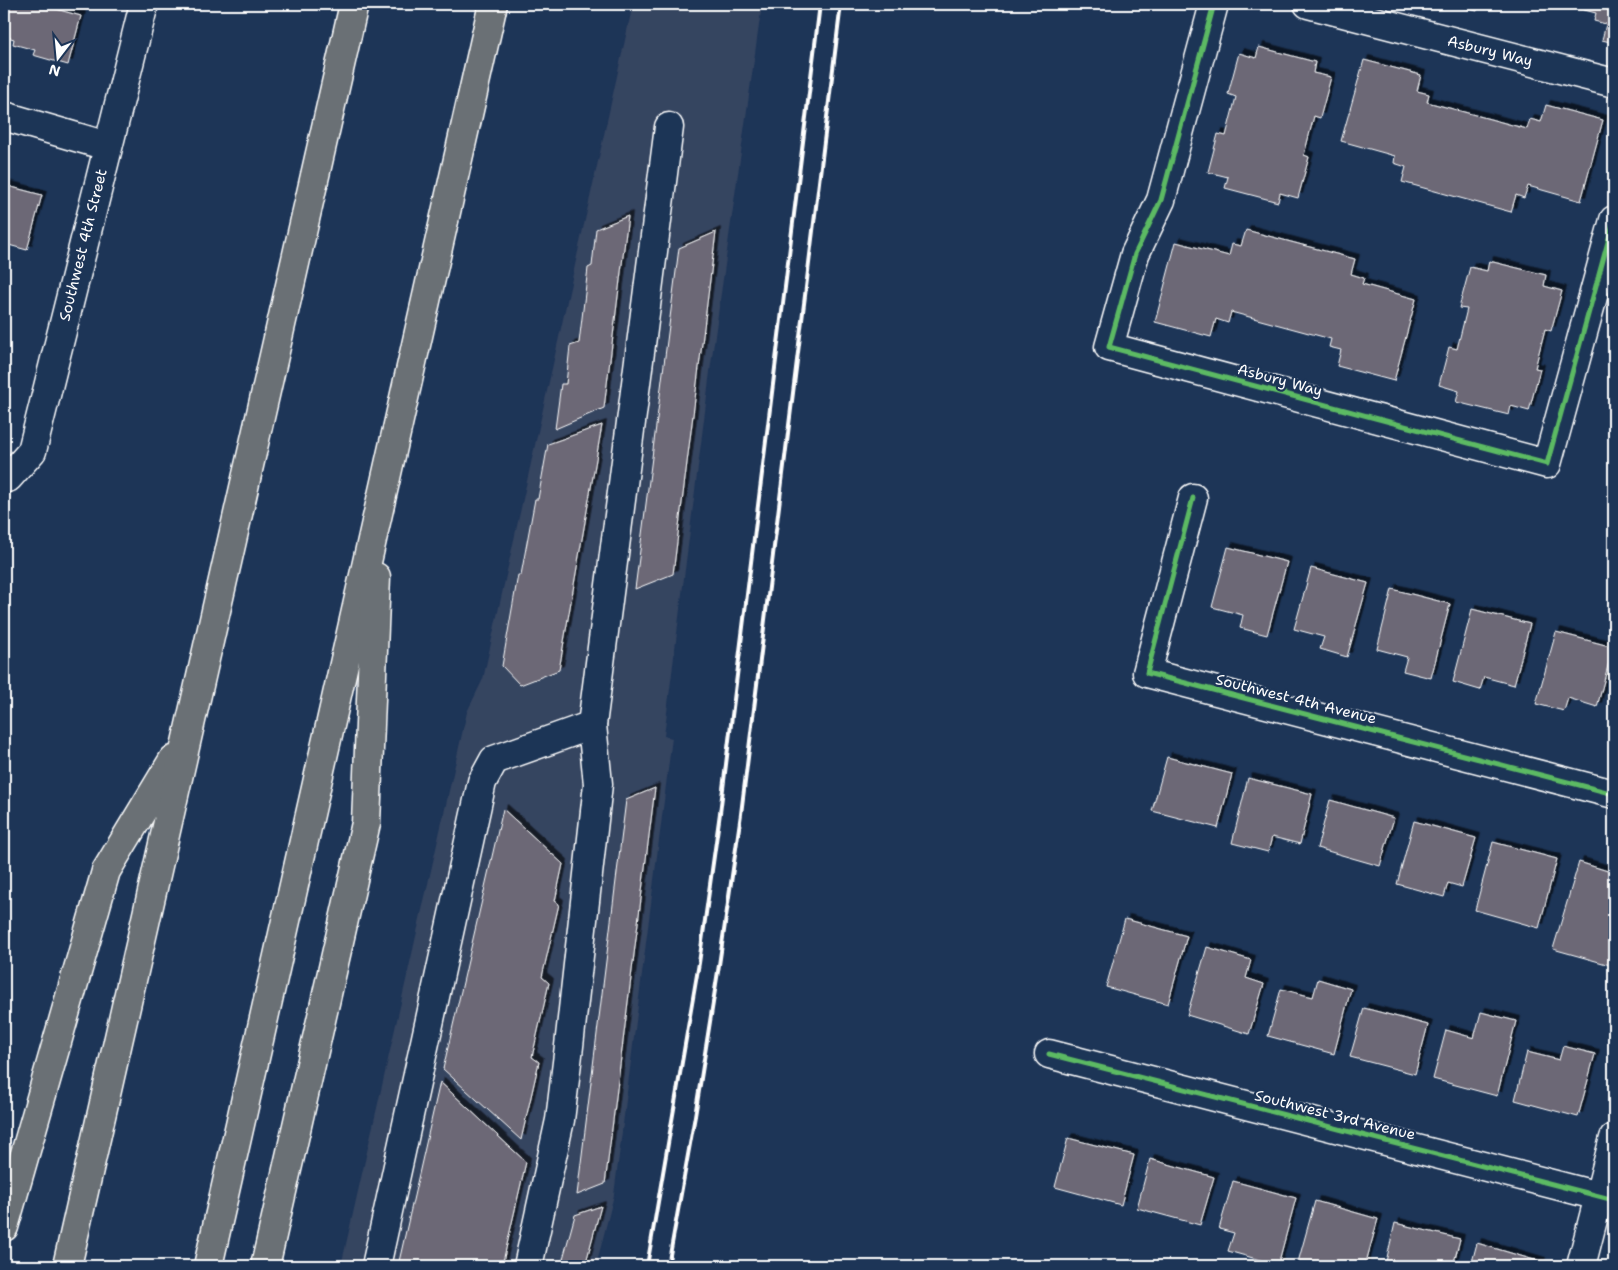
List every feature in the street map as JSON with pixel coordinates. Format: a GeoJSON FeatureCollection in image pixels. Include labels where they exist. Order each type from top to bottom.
{"type":"FeatureCollection","features":[{"type":"Feature","properties":{"kind":"highway"},"geometry":{"type":"LineString","coordinates":[[67,1266],[354,4]]}},
{"type":"Feature","properties":{"kind":"highway"},"geometry":{"type":"LineString","coordinates":[[208,1266],[493,4]]}},
{"type":"Feature","properties":{"kind":"highway"},"geometry":{"type":"LineString","coordinates":[[266,1266],[366,823],[379,508]]}},
{"type":"Feature","properties":{"kind":"highway"},"geometry":{"type":"LineString","coordinates":[[4,1227],[106,871],[186,740]]}},
{"type":"Feature","properties":{"kind":"street","name":"Southwest 4th Street"},"geometry":{"type":"LineString","coordinates":[[6,478],[32,451],[144,4]]}},
{"type":"Feature","properties":{"kind":"street","name":"Asbury Way"},"geometry":{"type":"LineString","coordinates":[[1214,4],[1161,200],[1135,254],[1109,347],[1547,464],[1614,220]]}},
{"type":"Feature","properties":{"kind":"street","name":"Asbury Way"},"geometry":{"type":"LineString","coordinates":[[1308,4],[1614,83]]}},
{"type":"Feature","properties":{"kind":"street"},"geometry":{"type":"LineString","coordinates":[[4,116],[107,146]]}},
{"type":"Feature","properties":{"kind":"street"},"geometry":{"type":"LineString","coordinates":[[528,1266],[560,1120],[598,784],[592,725],[669,127]]}},
{"type":"Feature","properties":{"kind":"street","name":"Southwest 4th Avenue"},"geometry":{"type":"LineString","coordinates":[[1193,498],[1147,674],[1614,794]]}},
{"type":"Feature","properties":{"kind":"street"},"geometry":{"type":"LineString","coordinates":[[376,1266],[482,782],[494,760],[592,725]]}},
{"type":"Feature","properties":{"kind":"street","name":"Southwest 3rd Avenue"},"geometry":{"type":"LineString","coordinates":[[1049,1054],[1607,1198]]}},
{"type":"Feature","properties":{"kind":"street"},"geometry":{"type":"LineString","coordinates":[[1581,1266],[1607,1198],[1614,1138]]}},
{"type":"Feature","properties":{"kind":"shaded area"},"geometry":{"type":"Polygon","coordinates":[[[633,4],[762,4],[711,364],[664,736],[672,738],[614,1195],[596,1266],[341,1266],[467,712],[483,679],[633,4]]]}},
{"type":"Feature","properties":{"kind":"building"},"geometry":{"type":"Polygon","coordinates":[[[4,4],[38,4],[81,16],[68,65],[33,55],[35,50],[13,44],[14,39],[4,36],[4,4]]]}},
{"type":"Feature","properties":{"kind":"building"},"geometry":{"type":"Polygon","coordinates":[[[1449,4],[1479,4],[1477,11],[1449,4]]]}},
{"type":"Feature","properties":{"kind":"building"},"geometry":{"type":"Polygon","coordinates":[[[1561,4],[1614,4],[1614,43],[1602,40],[1606,24],[1594,21],[1596,13],[1561,4]]]}},
{"type":"Feature","properties":{"kind":"building"},"geometry":{"type":"Polygon","coordinates":[[[1259,47],[1315,62],[1313,73],[1331,77],[1320,118],[1314,116],[1304,155],[1309,157],[1298,198],[1280,193],[1278,202],[1225,188],[1228,177],[1208,172],[1218,134],[1226,136],[1236,97],[1228,94],[1239,53],[1256,58],[1259,47]]]}},
{"type":"Feature","properties":{"kind":"building"},"geometry":{"type":"Polygon","coordinates":[[[1364,60],[1421,75],[1417,91],[1429,94],[1427,102],[1527,129],[1530,119],[1541,122],[1546,105],[1603,120],[1581,201],[1528,186],[1524,198],[1516,195],[1511,212],[1402,182],[1406,167],[1394,163],[1395,156],[1341,141],[1364,60]]]}},
{"type":"Feature","properties":{"kind":"building"},"geometry":{"type":"Polygon","coordinates":[[[4,185],[42,195],[27,250],[5,244],[4,248],[4,185]]]}},
{"type":"Feature","properties":{"kind":"building"},"geometry":{"type":"Polygon","coordinates":[[[628,216],[604,408],[555,429],[561,384],[566,384],[570,346],[579,343],[588,268],[592,266],[596,229],[628,216]]]}},
{"type":"Feature","properties":{"kind":"building"},"geometry":{"type":"Polygon","coordinates":[[[1246,230],[1355,259],[1351,274],[1364,278],[1362,284],[1416,299],[1394,381],[1337,366],[1341,350],[1329,347],[1331,339],[1231,312],[1228,323],[1216,319],[1211,337],[1155,322],[1176,242],[1229,256],[1232,244],[1241,246],[1246,230]]]}},
{"type":"Feature","properties":{"kind":"building"},"geometry":{"type":"Polygon","coordinates":[[[716,232],[673,574],[635,589],[679,248],[716,232]]]}},
{"type":"Feature","properties":{"kind":"building"},"geometry":{"type":"Polygon","coordinates":[[[1489,261],[1546,275],[1544,286],[1562,291],[1551,331],[1545,329],[1535,368],[1540,369],[1529,411],[1511,406],[1509,415],[1456,402],[1459,391],[1439,385],[1449,347],[1457,349],[1467,309],[1459,308],[1470,267],[1487,271],[1489,261]]]}},
{"type":"Feature","properties":{"kind":"building"},"geometry":{"type":"Polygon","coordinates":[[[602,425],[559,670],[520,685],[502,666],[518,575],[521,575],[535,499],[538,499],[548,444],[602,425]]]}},
{"type":"Feature","properties":{"kind":"building"},"geometry":{"type":"Polygon","coordinates":[[[1228,547],[1287,562],[1267,635],[1240,628],[1243,615],[1212,607],[1228,547]]]}},
{"type":"Feature","properties":{"kind":"building"},"geometry":{"type":"Polygon","coordinates":[[[1311,568],[1368,583],[1347,657],[1320,649],[1324,637],[1294,629],[1311,568]]]}},
{"type":"Feature","properties":{"kind":"building"},"geometry":{"type":"Polygon","coordinates":[[[1392,589],[1450,604],[1431,678],[1403,671],[1407,657],[1377,649],[1392,589]]]}},
{"type":"Feature","properties":{"kind":"building"},"geometry":{"type":"Polygon","coordinates":[[[1472,609],[1530,624],[1514,685],[1484,677],[1480,690],[1453,682],[1472,609]]]}},
{"type":"Feature","properties":{"kind":"building"},"geometry":{"type":"Polygon","coordinates":[[[1556,632],[1613,647],[1597,707],[1568,698],[1564,711],[1536,704],[1556,632]]]}},
{"type":"Feature","properties":{"kind":"building"},"geometry":{"type":"Polygon","coordinates":[[[1167,757],[1232,774],[1218,828],[1152,811],[1167,757]]]}},
{"type":"Feature","properties":{"kind":"building"},"geometry":{"type":"Polygon","coordinates":[[[1248,778],[1312,794],[1300,844],[1272,837],[1268,852],[1232,843],[1248,778]]]}},
{"type":"Feature","properties":{"kind":"building"},"geometry":{"type":"Polygon","coordinates":[[[655,788],[605,1184],[577,1195],[626,800],[655,788]]]}},
{"type":"Feature","properties":{"kind":"building"},"geometry":{"type":"Polygon","coordinates":[[[1330,800],[1394,818],[1380,866],[1317,848],[1330,800]]]}},
{"type":"Feature","properties":{"kind":"building"},"geometry":{"type":"Polygon","coordinates":[[[503,809],[563,864],[555,901],[559,904],[542,977],[549,983],[532,1057],[539,1062],[521,1140],[443,1069],[503,809]]]}},
{"type":"Feature","properties":{"kind":"building"},"geometry":{"type":"Polygon","coordinates":[[[1414,821],[1476,838],[1462,887],[1448,883],[1444,897],[1397,884],[1414,821]]]}},
{"type":"Feature","properties":{"kind":"building"},"geometry":{"type":"Polygon","coordinates":[[[1493,842],[1557,859],[1539,928],[1475,910],[1493,842]]]}},
{"type":"Feature","properties":{"kind":"building"},"geometry":{"type":"Polygon","coordinates":[[[1579,862],[1614,873],[1614,952],[1610,965],[1553,949],[1579,862]]]}},
{"type":"Feature","properties":{"kind":"building"},"geometry":{"type":"Polygon","coordinates":[[[1125,919],[1187,936],[1168,1004],[1106,987],[1125,919]]]}},
{"type":"Feature","properties":{"kind":"building"},"geometry":{"type":"Polygon","coordinates":[[[1207,947],[1251,960],[1246,978],[1264,984],[1249,1034],[1187,1015],[1207,947]]]}},
{"type":"Feature","properties":{"kind":"building"},"geometry":{"type":"Polygon","coordinates":[[[1318,979],[1351,989],[1334,1054],[1268,1036],[1281,989],[1313,997],[1318,979]]]}},
{"type":"Feature","properties":{"kind":"building"},"geometry":{"type":"Polygon","coordinates":[[[1364,1008],[1428,1025],[1415,1074],[1350,1057],[1364,1008]]]}},
{"type":"Feature","properties":{"kind":"building"},"geometry":{"type":"Polygon","coordinates":[[[1481,1012],[1516,1021],[1497,1096],[1433,1079],[1446,1030],[1474,1038],[1481,1012]]]}},
{"type":"Feature","properties":{"kind":"building"},"geometry":{"type":"Polygon","coordinates":[[[1563,1046],[1595,1054],[1578,1117],[1515,1100],[1527,1052],[1559,1060],[1563,1046]]]}},
{"type":"Feature","properties":{"kind":"building"},"geometry":{"type":"Polygon","coordinates":[[[440,1082],[526,1162],[502,1266],[398,1266],[440,1082]]]}},
{"type":"Feature","properties":{"kind":"building"},"geometry":{"type":"Polygon","coordinates":[[[1068,1138],[1134,1155],[1121,1205],[1055,1187],[1068,1138]]]}},
{"type":"Feature","properties":{"kind":"building"},"geometry":{"type":"Polygon","coordinates":[[[1150,1159],[1214,1177],[1200,1225],[1137,1208],[1150,1159]]]}},
{"type":"Feature","properties":{"kind":"building"},"geometry":{"type":"Polygon","coordinates":[[[1233,1181],[1296,1198],[1278,1265],[1228,1251],[1234,1233],[1219,1229],[1233,1181]]]}},
{"type":"Feature","properties":{"kind":"building"},"geometry":{"type":"Polygon","coordinates":[[[1315,1201],[1378,1219],[1365,1266],[1297,1266],[1315,1201]]]}},
{"type":"Feature","properties":{"kind":"building"},"geometry":{"type":"Polygon","coordinates":[[[601,1206],[585,1266],[561,1266],[575,1215],[601,1206]]]}},
{"type":"Feature","properties":{"kind":"building"},"geometry":{"type":"Polygon","coordinates":[[[1395,1223],[1460,1239],[1453,1266],[1385,1266],[1395,1223]]]}},
{"type":"Feature","properties":{"kind":"building"},"geometry":{"type":"Polygon","coordinates":[[[1477,1243],[1541,1262],[1540,1266],[1471,1266],[1477,1243]]]}},
{"type":"Feature","properties":{"kind":"railway"},"geometry":{"type":"LineString","coordinates":[[647,1266],[699,963],[720,813],[820,4]]}},
{"type":"Feature","properties":{"kind":"railway"},"geometry":{"type":"LineString","coordinates":[[668,1266],[695,1116],[741,814],[841,4]]}},
{"type":"Feature","properties":{"kind":"cycle path"},"geometry":{"type":"LineString","coordinates":[[1214,4],[1161,200],[1135,254],[1109,347],[1547,464],[1614,220]]}},
{"type":"Feature","properties":{"kind":"cycle path"},"geometry":{"type":"LineString","coordinates":[[1193,498],[1147,673],[1614,794]]}},
{"type":"Feature","properties":{"kind":"cycle path"},"geometry":{"type":"LineString","coordinates":[[1049,1054],[1614,1200]]}}]}
